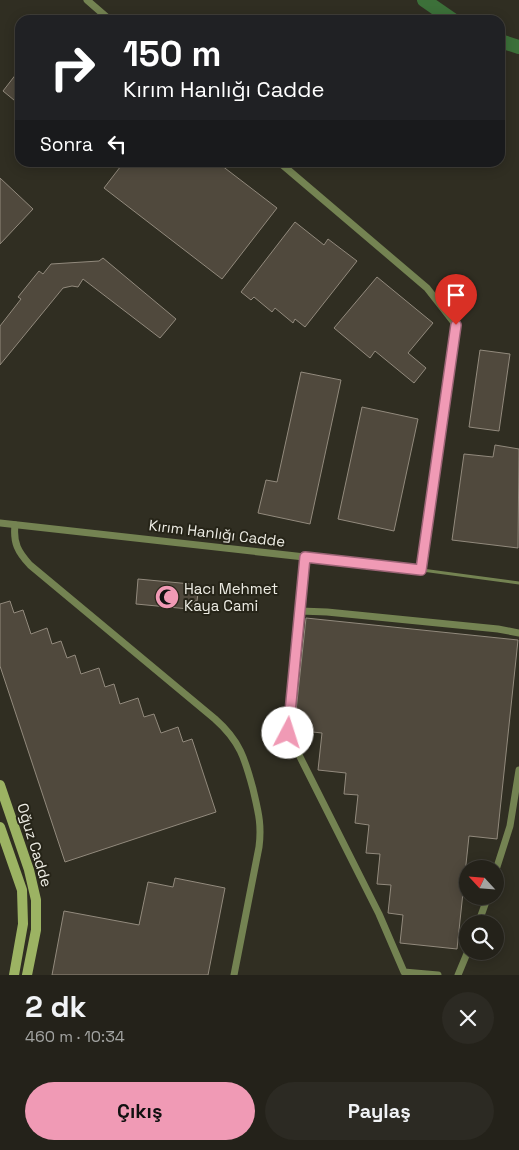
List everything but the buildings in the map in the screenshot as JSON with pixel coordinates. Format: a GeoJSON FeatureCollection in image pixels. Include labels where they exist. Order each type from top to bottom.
{"type":"FeatureCollection","features":[{"type":"Feature","properties":{"kind":"street"},"geometry":{"type":"LineString","coordinates":[[87,0],[104,15]]}},
{"type":"Feature","properties":{"kind":"street"},"geometry":{"type":"LineString","coordinates":[[285,167],[427,288],[456,325],[421,570]]}},
{"type":"Feature","properties":{"kind":"street","name":"Kırım Hanlığı Cadde"},"geometry":{"type":"LineString","coordinates":[[0,523],[421,570]]}},
{"type":"Feature","properties":{"kind":"street"},"geometry":{"type":"LineString","coordinates":[[15,525],[14,536],[16,546],[23,558],[219,723],[233,738],[244,756],[260,818],[260,837],[234,975]]}},
{"type":"Feature","properties":{"kind":"street"},"geometry":{"type":"LineString","coordinates":[[305,557],[288,733],[379,914],[404,972],[438,975]]}},
{"type":"Feature","properties":{"kind":"street"},"geometry":{"type":"LineString","coordinates":[[300,611],[327,612],[519,633]]}},
{"type":"Feature","properties":{"kind":"street"},"geometry":{"type":"LineString","coordinates":[[499,860],[510,826],[519,770]]}},
{"type":"Feature","properties":{"kind":"street","name":"Oğuz Cadde"},"geometry":{"type":"LineString","coordinates":[[0,785],[29,870],[36,900],[36,930],[28,975]]}},
{"type":"Feature","properties":{"kind":"street","name":"Oğuz Cadde"},"geometry":{"type":"LineString","coordinates":[[0,827],[22,890],[23,924],[14,975]]}},
{"type":"Feature","properties":{"kind":"street"},"geometry":{"type":"LineString","coordinates":[[458,975],[464,960]]}},
{"type":"Feature","properties":{"kind":"lane"},"geometry":{"type":"LineString","coordinates":[[421,570],[519,583]]}},
{"type":"Feature","properties":{"kind":"waterway"},"geometry":{"type":"LineString","coordinates":[[424,0],[446,15]]}},
{"type":"Feature","properties":{"kind":"waterway"},"geometry":{"type":"LineString","coordinates":[[505,43],[519,47]]}},
{"type":"Feature","properties":{"kind":"place","name":"Hacı Mehmet Kaya Cami"},"geometry":{"type":"Point","coordinates":[167,597]}},
{"type":"Feature","properties":{"kind":"route"},"geometry":{"type":"LineString","coordinates":[[288,733],[305,557],[421,570],[456,325]]}}]}
